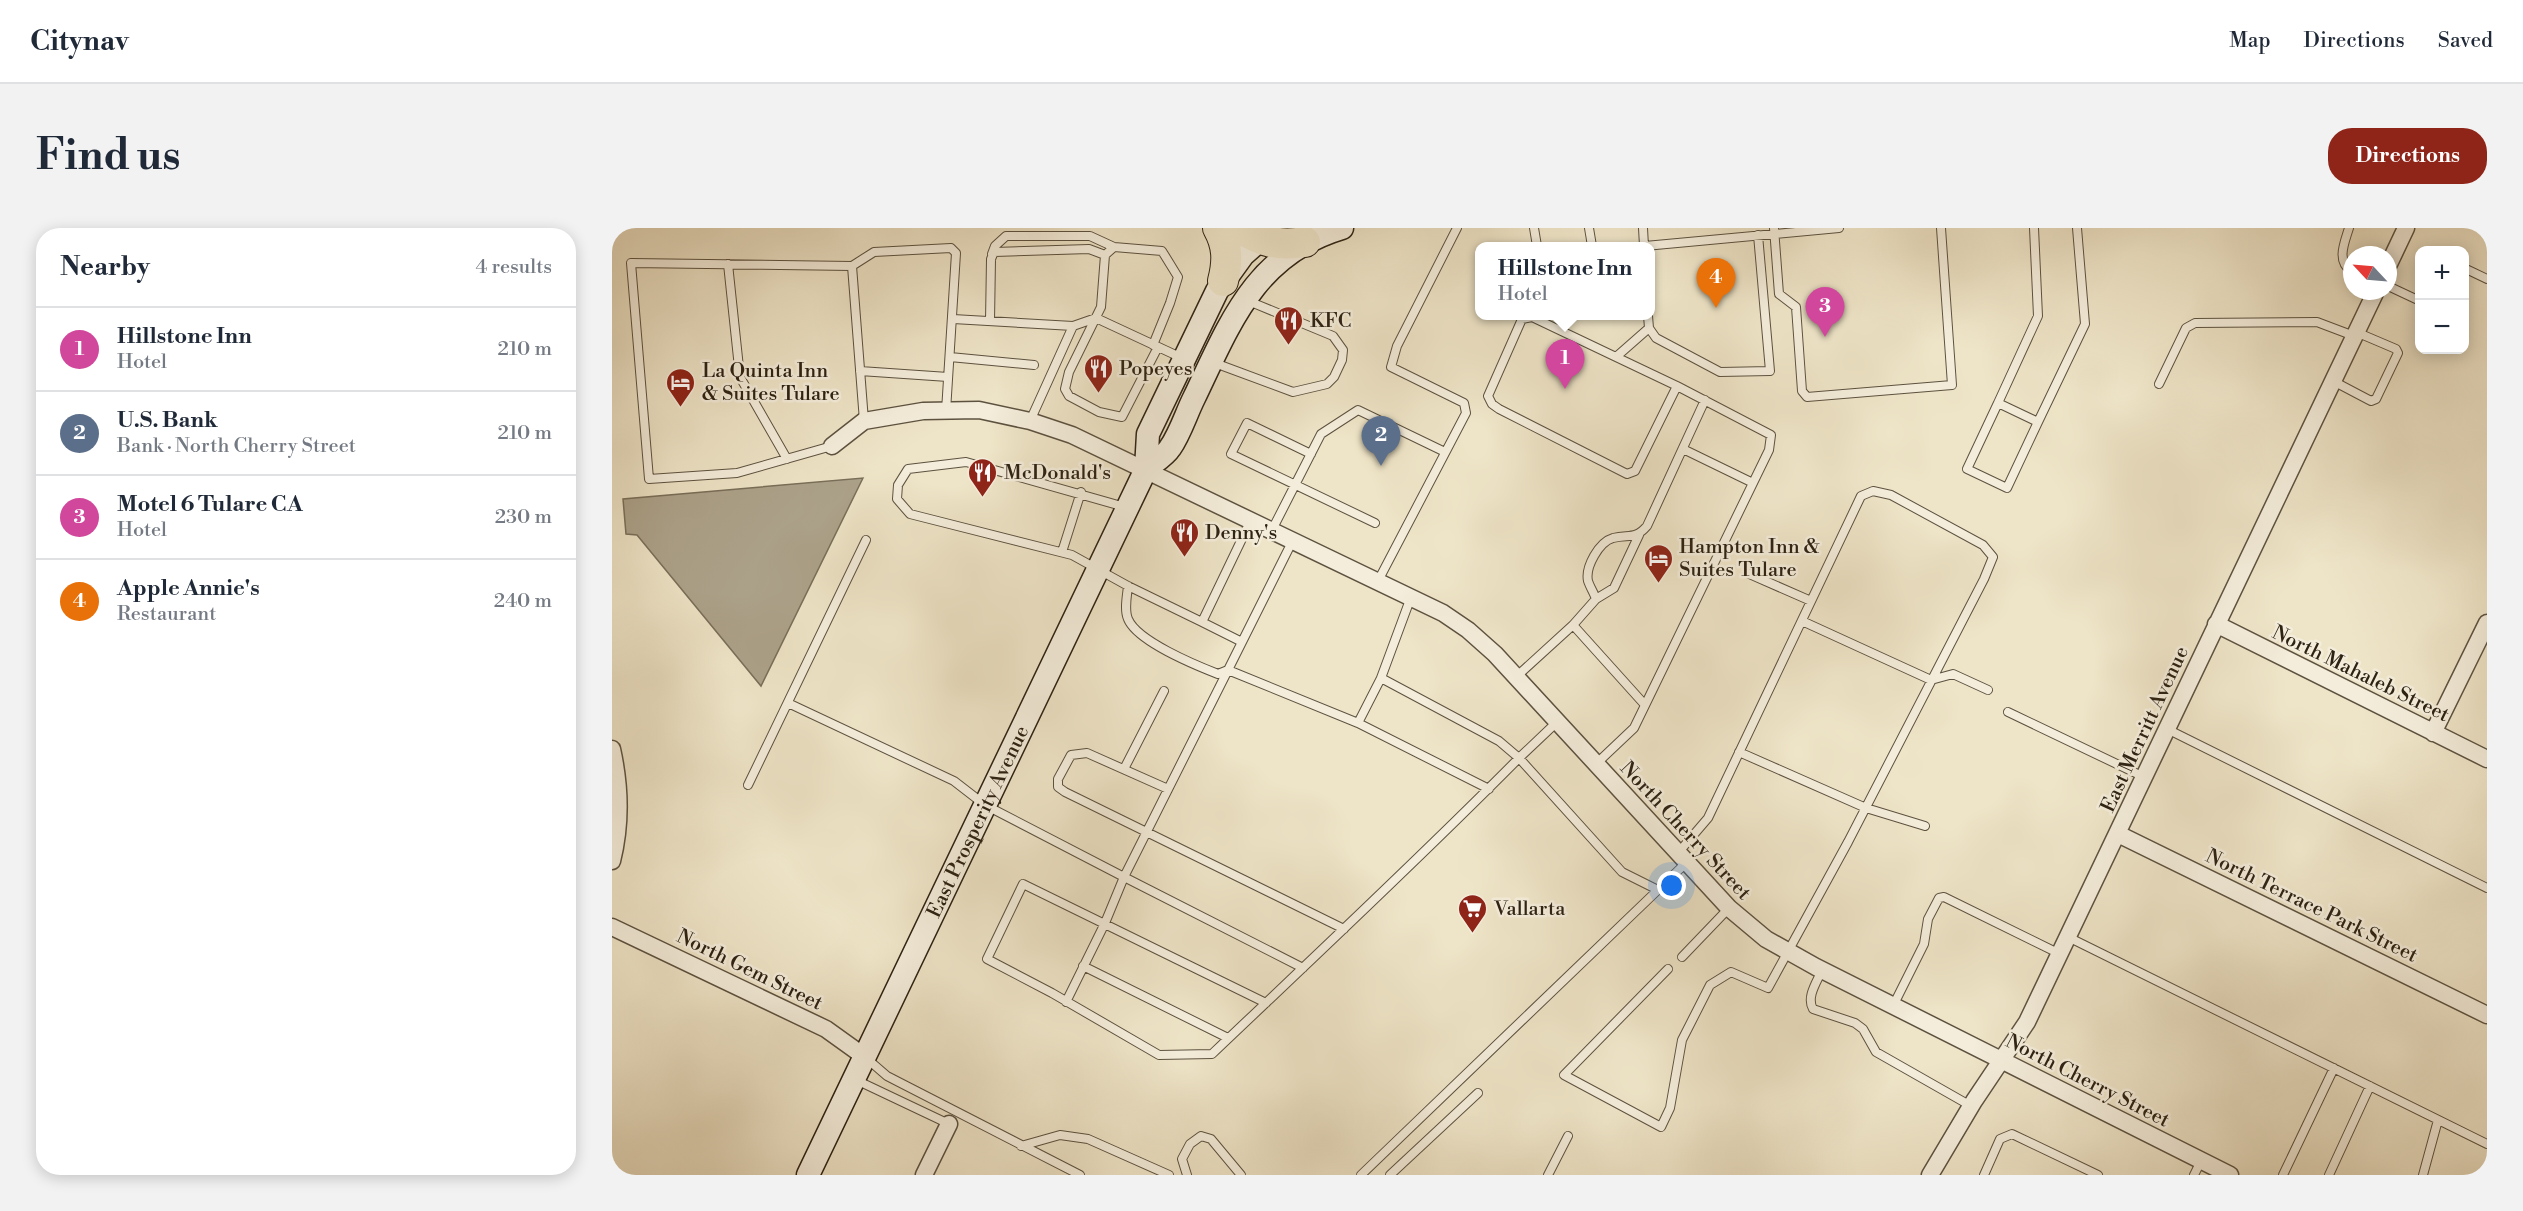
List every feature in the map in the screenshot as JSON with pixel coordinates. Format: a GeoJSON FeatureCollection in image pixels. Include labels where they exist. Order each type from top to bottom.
{"type":"FeatureCollection","features":[{"type":"Feature","properties":{"kind":"highway"},"geometry":{"type":"LineString","coordinates":[[1218,228],[1226,251],[1234,290]]}},
{"type":"Feature","properties":{"kind":"highway"},"geometry":{"type":"LineString","coordinates":[[1257,232],[1272,244],[1305,242]]}},
{"type":"Feature","properties":{"kind":"main road","name":"East Prosperity Avenue"},"geometry":{"type":"LineString","coordinates":[[808,1175],[1146,469],[1148,434],[1184,359],[1234,290],[1305,242],[1342,228]]}},
{"type":"Feature","properties":{"kind":"main road","name":"East Prosperity Avenue"},"geometry":{"type":"LineString","coordinates":[[1146,469],[1170,449],[1212,362],[1234,290],[1257,232]]}},
{"type":"Feature","properties":{"kind":"street"},"geometry":{"type":"LineString","coordinates":[[2397,247],[2406,228]]}},
{"type":"Feature","properties":{"kind":"street","name":"East Merritt Avenue"},"geometry":{"type":"LineString","coordinates":[[1930,1175],[1971,1106],[2027,1022],[2372,300]]}},
{"type":"Feature","properties":{"kind":"street","name":"North Cherry Street"},"geometry":{"type":"LineString","coordinates":[[864,421],[923,411],[980,410],[1030,421],[1072,435],[1146,469],[1411,597],[1468,630],[1516,677],[1729,908],[1766,939],[2001,1061],[2198,1168],[2230,1175]]}},
{"type":"Feature","properties":{"kind":"street"},"geometry":{"type":"LineString","coordinates":[[832,446],[864,421]]}},
{"type":"Feature","properties":{"kind":"street"},"geometry":{"type":"LineString","coordinates":[[2433,733],[2487,623]]}},
{"type":"Feature","properties":{"kind":"street","name":"North Mahaleb Street"},"geometry":{"type":"LineString","coordinates":[[2216,624],[2487,759]]}},
{"type":"Feature","properties":{"kind":"street"},"geometry":{"type":"LineString","coordinates":[[612,749],[616,769],[618,808],[617,841],[612,861]]}},
{"type":"Feature","properties":{"kind":"street","name":"North Terrace Park Street"},"geometry":{"type":"LineString","coordinates":[[2118,834],[2487,1015]]}},
{"type":"Feature","properties":{"kind":"street","name":"North Gem Street"},"geometry":{"type":"LineString","coordinates":[[612,927],[826,1029],[865,1057]]}},
{"type":"Feature","properties":{"kind":"street"},"geometry":{"type":"LineString","coordinates":[[924,1175],[949,1124]]}},
{"type":"Feature","properties":{"kind":"lane"},"geometry":{"type":"LineString","coordinates":[[1378,580],[1466,413],[1464,402],[1391,367],[1402,337],[1457,228]]}},
{"type":"Feature","properties":{"kind":"lane"},"geometry":{"type":"LineString","coordinates":[[1655,245],[1758,235],[1774,230],[1839,228]]}},
{"type":"Feature","properties":{"kind":"lane"},"geometry":{"type":"LineString","coordinates":[[1774,230],[1779,294],[1796,307],[1802,391],[1807,397],[1952,385],[1941,228]]}},
{"type":"Feature","properties":{"kind":"lane"},"geometry":{"type":"LineString","coordinates":[[2034,228],[2038,316],[1967,469],[2007,488],[2085,324],[2077,228]]}},
{"type":"Feature","properties":{"kind":"lane"},"geometry":{"type":"LineString","coordinates":[[2345,246],[2349,228]]}},
{"type":"Feature","properties":{"kind":"lane"},"geometry":{"type":"LineString","coordinates":[[1648,320],[1649,328],[1656,338],[1720,372],[1770,371],[1758,235]]}},
{"type":"Feature","properties":{"kind":"lane"},"geometry":{"type":"LineString","coordinates":[[990,321],[992,254],[995,246],[1006,236],[1090,236],[1114,247],[1162,251],[1178,277],[1155,346],[1122,417],[1099,412],[1069,396],[1065,389],[1069,372],[1101,307],[1105,255],[1114,247]]}},
{"type":"Feature","properties":{"kind":"lane"},"geometry":{"type":"LineString","coordinates":[[832,446],[737,473],[649,479],[631,263],[852,266],[874,252],[951,248],[957,259],[946,411]]}},
{"type":"Feature","properties":{"kind":"lane"},"geometry":{"type":"LineString","coordinates":[[992,254],[1000,250],[1089,249],[1105,255]]}},
{"type":"Feature","properties":{"kind":"lane"},"geometry":{"type":"LineString","coordinates":[[728,264],[740,377],[787,459]]}},
{"type":"Feature","properties":{"kind":"lane"},"geometry":{"type":"LineString","coordinates":[[852,266],[864,421]]}},
{"type":"Feature","properties":{"kind":"lane"},"geometry":{"type":"LineString","coordinates":[[2469,270],[2487,279]]}},
{"type":"Feature","properties":{"kind":"lane"},"geometry":{"type":"LineString","coordinates":[[1212,362],[1293,392],[1328,384],[1342,360],[1343,350],[1333,336],[1234,290]]}},
{"type":"Feature","properties":{"kind":"lane"},"geometry":{"type":"LineString","coordinates":[[2397,290],[2418,300]]}},
{"type":"Feature","properties":{"kind":"lane"},"geometry":{"type":"LineString","coordinates":[[953,319],[1073,326],[1096,318],[1184,359]]}},
{"type":"Feature","properties":{"kind":"lane"},"geometry":{"type":"LineString","coordinates":[[1521,320],[1488,396],[1492,404],[1627,474],[1635,471],[1677,386]]}},
{"type":"Feature","properties":{"kind":"lane"},"geometry":{"type":"LineString","coordinates":[[1534,320],[1677,386],[1770,435],[1769,450],[1634,728],[1596,764]]}},
{"type":"Feature","properties":{"kind":"lane"},"geometry":{"type":"LineString","coordinates":[[2159,384],[2186,328],[2195,323],[2317,322],[2396,349],[2398,353],[2376,399],[2371,401],[2333,381]]}},
{"type":"Feature","properties":{"kind":"lane"},"geometry":{"type":"LineString","coordinates":[[1030,421],[1073,326]]}},
{"type":"Feature","properties":{"kind":"lane"},"geometry":{"type":"LineString","coordinates":[[1616,357],[1649,328]]}},
{"type":"Feature","properties":{"kind":"lane"},"geometry":{"type":"LineString","coordinates":[[950,357],[1034,365]]}},
{"type":"Feature","properties":{"kind":"lane"},"geometry":{"type":"LineString","coordinates":[[860,371],[948,377]]}},
{"type":"Feature","properties":{"kind":"lane"},"geometry":{"type":"LineString","coordinates":[[1516,677],[1573,625],[1596,599],[1614,588],[1639,535],[1647,526],[1705,400]]}},
{"type":"Feature","properties":{"kind":"lane"},"geometry":{"type":"LineString","coordinates":[[1998,403],[2038,422]]}},
{"type":"Feature","properties":{"kind":"lane"},"geometry":{"type":"LineString","coordinates":[[1272,530],[1321,434],[1358,410],[1445,452]]}},
{"type":"Feature","properties":{"kind":"lane"},"geometry":{"type":"LineString","coordinates":[[1311,454],[1247,423],[1232,454],[1375,523]]}},
{"type":"Feature","properties":{"kind":"lane"},"geometry":{"type":"LineString","coordinates":[[1683,449],[1753,483]]}},
{"type":"Feature","properties":{"kind":"lane"},"geometry":{"type":"LineString","coordinates":[[1128,507],[1081,492],[966,462],[908,469],[898,485],[897,499],[910,514],[1072,555],[1128,586],[1242,642]]}},
{"type":"Feature","properties":{"kind":"lane"},"geometry":{"type":"LineString","coordinates":[[1361,1175],[1658,890],[1708,818],[1861,496],[1873,491],[1891,495],[1983,545],[1993,557],[1866,808],[1767,988],[1731,972],[1710,985],[1682,1040],[1670,1108],[1661,1127],[1564,1075],[1668,969]]}},
{"type":"Feature","properties":{"kind":"lane"},"geometry":{"type":"LineString","coordinates":[[1062,552],[1081,492]]}},
{"type":"Feature","properties":{"kind":"lane"},"geometry":{"type":"LineString","coordinates":[[1202,622],[1251,520]]}},
{"type":"Feature","properties":{"kind":"lane"},"geometry":{"type":"LineString","coordinates":[[1596,599],[1588,581],[1593,559],[1606,542],[1613,538],[1639,535]]}},
{"type":"Feature","properties":{"kind":"lane"},"geometry":{"type":"LineString","coordinates":[[748,785],[866,540]]}},
{"type":"Feature","properties":{"kind":"lane"},"geometry":{"type":"LineString","coordinates":[[1066,1002],[1105,923],[1124,877],[1293,540]]}},
{"type":"Feature","properties":{"kind":"lane"},"geometry":{"type":"LineString","coordinates":[[1747,573],[1811,600]]}},
{"type":"Feature","properties":{"kind":"lane"},"geometry":{"type":"LineString","coordinates":[[1128,586],[1126,614],[1136,630],[1196,665],[1218,674],[1228,670],[1358,723],[1489,789]]}},
{"type":"Feature","properties":{"kind":"lane"},"geometry":{"type":"LineString","coordinates":[[1358,723],[1380,678],[1411,597]]}},
{"type":"Feature","properties":{"kind":"lane"},"geometry":{"type":"LineString","coordinates":[[1802,621],[1931,680],[1953,674],[1988,690]]}},
{"type":"Feature","properties":{"kind":"lane"},"geometry":{"type":"LineString","coordinates":[[1573,625],[1645,705]]}},
{"type":"Feature","properties":{"kind":"lane"},"geometry":{"type":"LineString","coordinates":[[1380,678],[1499,741],[1519,758],[1622,872],[1658,890]]}},
{"type":"Feature","properties":{"kind":"lane"},"geometry":{"type":"LineString","coordinates":[[1124,769],[1164,691]]}},
{"type":"Feature","properties":{"kind":"lane"},"geometry":{"type":"LineString","coordinates":[[788,703],[954,782],[986,806],[1303,968]]}},
{"type":"Feature","properties":{"kind":"lane"},"geometry":{"type":"LineString","coordinates":[[2008,712],[2144,777]]}},
{"type":"Feature","properties":{"kind":"lane"},"geometry":{"type":"LineString","coordinates":[[1266,1003],[1023,884],[987,959],[1159,1055],[1212,1054],[1228,1038],[1266,1003],[1344,929],[1557,722]]}},
{"type":"Feature","properties":{"kind":"lane"},"geometry":{"type":"LineString","coordinates":[[2167,729],[2487,888]]}},
{"type":"Feature","properties":{"kind":"lane"},"geometry":{"type":"LineString","coordinates":[[1739,752],[1866,808],[1925,826]]}},
{"type":"Feature","properties":{"kind":"lane"},"geometry":{"type":"LineString","coordinates":[[1168,789],[1088,753],[1071,755],[1058,779],[1058,787],[1146,834],[1344,929]]}},
{"type":"Feature","properties":{"kind":"lane"},"geometry":{"type":"LineString","coordinates":[[1893,1006],[1924,944],[1928,919],[1939,898],[1944,897],[2060,954]]}},
{"type":"Feature","properties":{"kind":"lane"},"geometry":{"type":"LineString","coordinates":[[1682,957],[1729,908]]}},
{"type":"Feature","properties":{"kind":"lane"},"geometry":{"type":"LineString","coordinates":[[2068,937],[2487,1144]]}},
{"type":"Feature","properties":{"kind":"lane"},"geometry":{"type":"LineString","coordinates":[[1083,966],[1228,1038]]}},
{"type":"Feature","properties":{"kind":"lane"},"geometry":{"type":"LineString","coordinates":[[1822,970],[1811,995],[1810,1004],[1814,1009],[1855,1023],[1863,1029],[1876,1052],[1971,1106]]}},
{"type":"Feature","properties":{"kind":"lane"},"geometry":{"type":"LineString","coordinates":[[865,1057],[887,1076],[1080,1175]]}},
{"type":"Feature","properties":{"kind":"lane"},"geometry":{"type":"LineString","coordinates":[[2283,1175],[2334,1068]]}},
{"type":"Feature","properties":{"kind":"lane"},"geometry":{"type":"LineString","coordinates":[[854,1079],[949,1124]]}},
{"type":"Feature","properties":{"kind":"lane"},"geometry":{"type":"LineString","coordinates":[[2329,1175],[2370,1086]]}},
{"type":"Feature","properties":{"kind":"lane"},"geometry":{"type":"LineString","coordinates":[[1390,1175],[1478,1093]]}},
{"type":"Feature","properties":{"kind":"lane"},"geometry":{"type":"LineString","coordinates":[[2423,1175],[2438,1120]]}},
{"type":"Feature","properties":{"kind":"lane"},"geometry":{"type":"LineString","coordinates":[[1984,1175],[2000,1139],[2012,1134],[2098,1175]]}},
{"type":"Feature","properties":{"kind":"lane"},"geometry":{"type":"LineString","coordinates":[[1021,1146],[1060,1135],[1088,1139],[1169,1175]]}},
{"type":"Feature","properties":{"kind":"lane"},"geometry":{"type":"LineString","coordinates":[[1187,1175],[1182,1159],[1190,1144],[1202,1136],[1211,1139],[1241,1175]]}},
{"type":"Feature","properties":{"kind":"lane"},"geometry":{"type":"LineString","coordinates":[[1548,1175],[1568,1136]]}},
{"type":"Feature","properties":{"kind":"shaded area"},"geometry":{"type":"Polygon","coordinates":[[[863,478],[761,686],[637,535],[626,534],[623,499],[863,478]]]}},
{"type":"Feature","properties":{"kind":"place","name":"Apple Annie's"},"geometry":{"type":"Point","coordinates":[1716,308]}},
{"type":"Feature","properties":{"kind":"place","name":"Motel 6 Tulare CA"},"geometry":{"type":"Point","coordinates":[1825,337]}},
{"type":"Feature","properties":{"kind":"place","name":"KFC"},"geometry":{"type":"Point","coordinates":[1289,346]}},
{"type":"Feature","properties":{"kind":"place","name":"Hillstone Inn"},"geometry":{"type":"Point","coordinates":[1565,389]}},
{"type":"Feature","properties":{"kind":"place","name":"Popeyes"},"geometry":{"type":"Point","coordinates":[1098,394]}},
{"type":"Feature","properties":{"kind":"place","name":"La Quinta Inn & Suites Tulare"},"geometry":{"type":"Point","coordinates":[681,408]}},
{"type":"Feature","properties":{"kind":"place","name":"U.S. Bank"},"geometry":{"type":"Point","coordinates":[1381,466]}},
{"type":"Feature","properties":{"kind":"place","name":"McDonald's"},"geometry":{"type":"Point","coordinates":[983,498]}},
{"type":"Feature","properties":{"kind":"place","name":"Denny's"},"geometry":{"type":"Point","coordinates":[1184,558]}},
{"type":"Feature","properties":{"kind":"place","name":"Hampton Inn & Suites Tulare"},"geometry":{"type":"Point","coordinates":[1658,584]}},
{"type":"Feature","properties":{"kind":"place","name":"Vallarta"},"geometry":{"type":"Point","coordinates":[1473,934]}}]}
